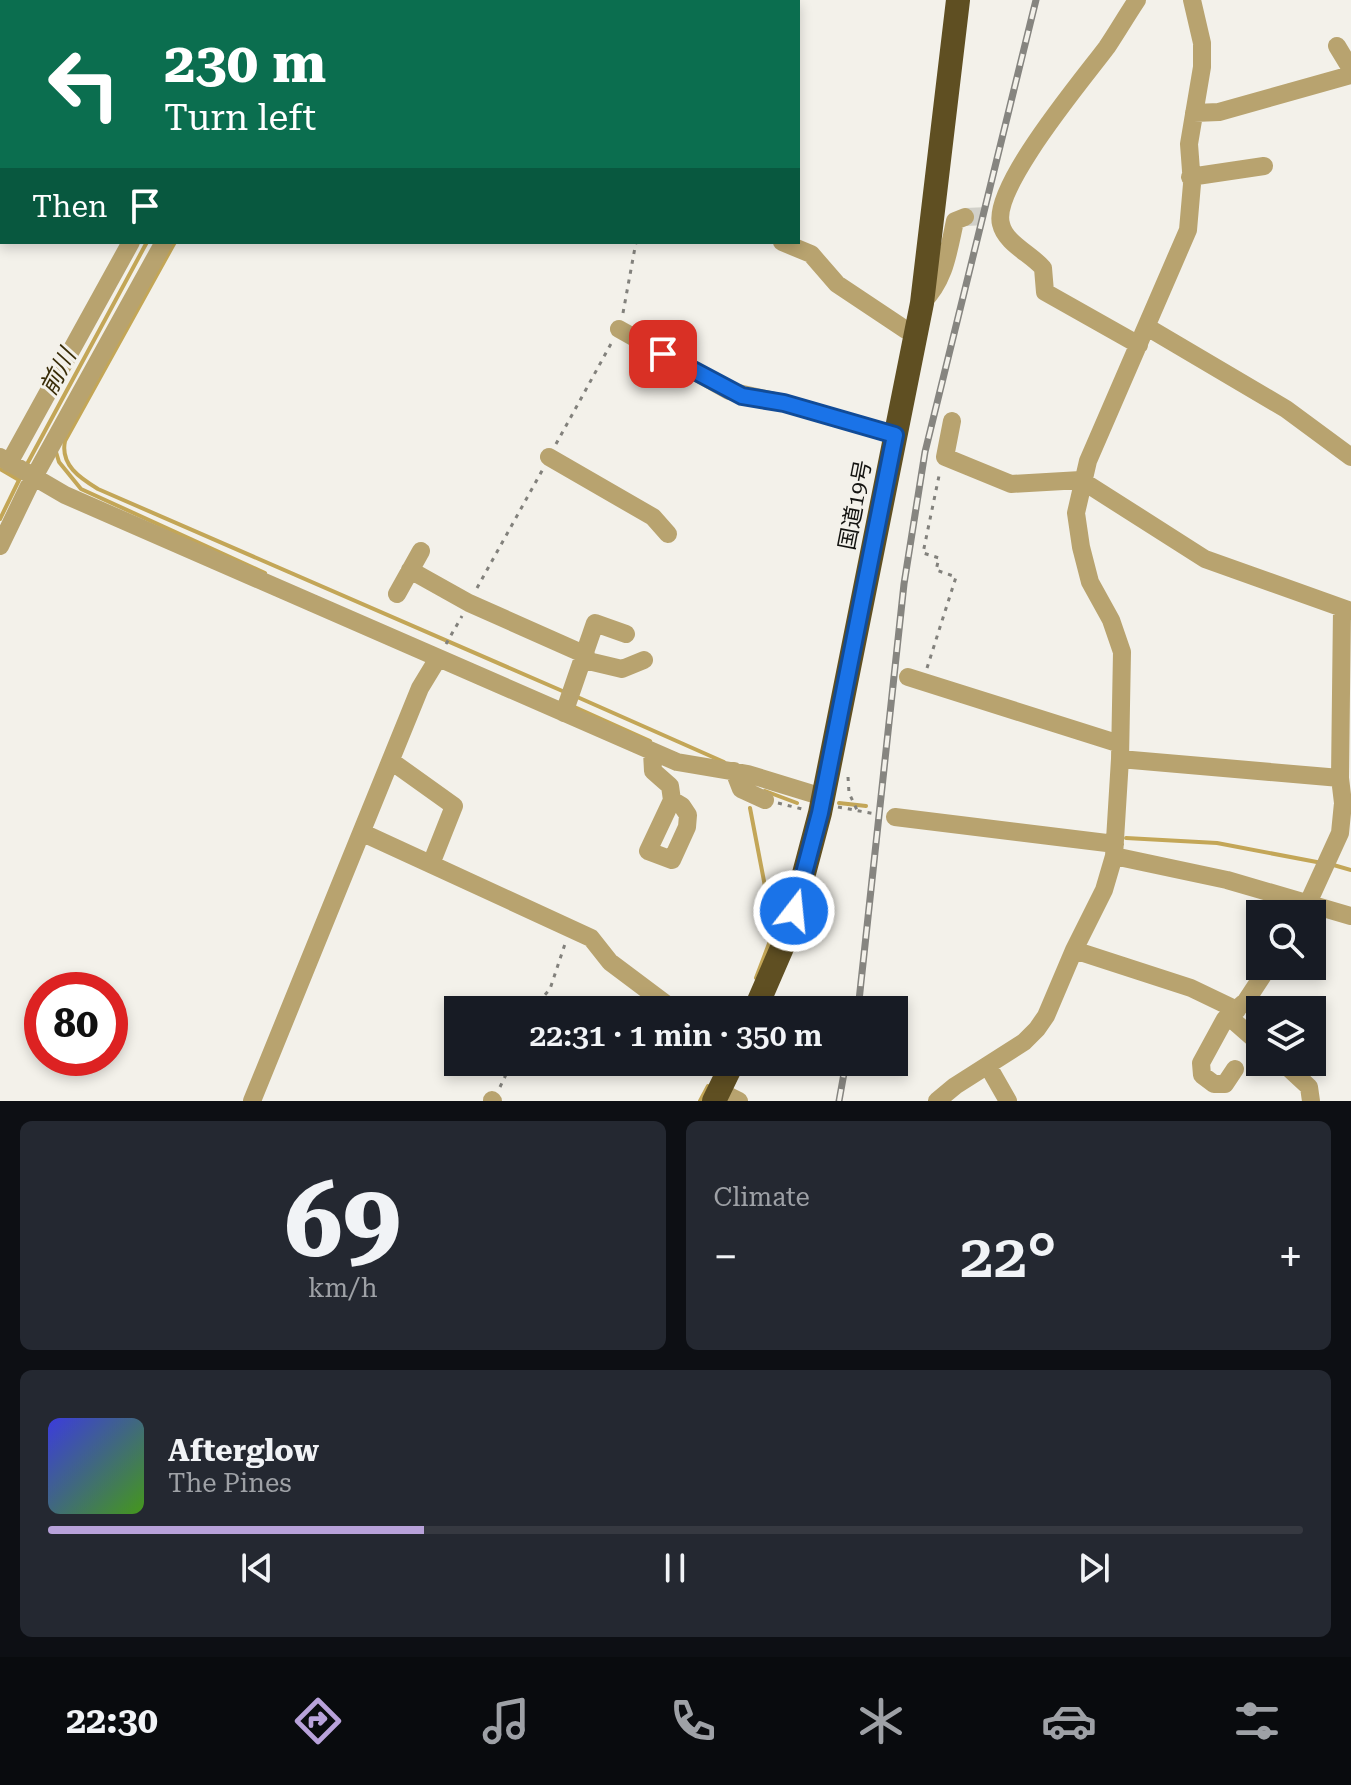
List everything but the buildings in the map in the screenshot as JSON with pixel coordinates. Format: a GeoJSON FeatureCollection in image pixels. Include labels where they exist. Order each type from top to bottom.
{"type":"FeatureCollection","features":[{"type":"Feature","properties":{"kind":"highway","name":"国道19号"},"geometry":{"type":"LineString","coordinates":[[761,996],[788,934],[821,804],[922,303],[958,0]]}},
{"type":"Feature","properties":{"kind":"highway"},"geometry":{"type":"LineString","coordinates":[[724,1098],[730,1076]]}},
{"type":"Feature","properties":{"kind":"street"},"geometry":{"type":"LineString","coordinates":[[1137,0],[1107,46],[1066,97],[1014,181],[1000,220],[1004,233],[1043,268],[1045,292],[1139,345]]}},
{"type":"Feature","properties":{"kind":"street"},"geometry":{"type":"LineString","coordinates":[[937,1101],[1024,1042],[1037,1029],[1046,1016],[1104,890],[1115,850],[1122,652],[1120,639],[1090,582],[1083,561],[1076,513],[1081,480],[1188,230],[1189,144],[1202,43],[1192,0]]}},
{"type":"Feature","properties":{"kind":"street"},"geometry":{"type":"LineString","coordinates":[[1194,113],[1219,112],[1351,72],[1337,46]]}},
{"type":"Feature","properties":{"kind":"street"},"geometry":{"type":"LineString","coordinates":[[1190,177],[1214,176],[1264,166]]}},
{"type":"Feature","properties":{"kind":"street"},"geometry":{"type":"LineString","coordinates":[[991,216],[1006,185],[1014,181]]}},
{"type":"Feature","properties":{"kind":"street"},"geometry":{"type":"LineString","coordinates":[[922,303],[936,289],[942,276],[955,221],[965,217]]}},
{"type":"Feature","properties":{"kind":"street"},"geometry":{"type":"LineString","coordinates":[[0,546],[17,468],[130,244]]}},
{"type":"Feature","properties":{"kind":"street"},"geometry":{"type":"LineString","coordinates":[[17,468],[50,452],[163,244]]}},
{"type":"Feature","properties":{"kind":"street"},"geometry":{"type":"LineString","coordinates":[[787,244],[811,254],[837,284],[915,333]]}},
{"type":"Feature","properties":{"kind":"street"},"geometry":{"type":"LineString","coordinates":[[1147,327],[1286,409],[1351,457]]}},
{"type":"Feature","properties":{"kind":"street"},"geometry":{"type":"LineString","coordinates":[[619,329],[729,391],[784,403],[895,435]]}},
{"type":"Feature","properties":{"kind":"street"},"geometry":{"type":"LineString","coordinates":[[952,421],[945,457],[1011,484],[1081,480],[1205,559],[1347,610],[1340,833],[1311,900]]}},
{"type":"Feature","properties":{"kind":"street"},"geometry":{"type":"LineString","coordinates":[[549,457],[653,517],[668,534]]}},
{"type":"Feature","properties":{"kind":"street"},"geometry":{"type":"LineString","coordinates":[[17,468],[65,495],[652,752],[677,762],[734,771],[821,804]]}},
{"type":"Feature","properties":{"kind":"street"},"geometry":{"type":"LineString","coordinates":[[397,594],[421,551]]}},
{"type":"Feature","properties":{"kind":"street"},"geometry":{"type":"LineString","coordinates":[[410,570],[469,603],[585,658],[622,669],[644,660]]}},
{"type":"Feature","properties":{"kind":"street"},"geometry":{"type":"LineString","coordinates":[[564,713],[595,623],[626,634]]}},
{"type":"Feature","properties":{"kind":"street"},"geometry":{"type":"LineString","coordinates":[[252,1101],[420,688],[437,660]]}},
{"type":"Feature","properties":{"kind":"street"},"geometry":{"type":"LineString","coordinates":[[915,679],[1120,752],[1340,778]]}},
{"type":"Feature","properties":{"kind":"street"},"geometry":{"type":"LineString","coordinates":[[652,752],[653,771],[670,786],[672,800]]}},
{"type":"Feature","properties":{"kind":"street"},"geometry":{"type":"LineString","coordinates":[[391,761],[454,806],[431,864]]}},
{"type":"Feature","properties":{"kind":"street"},"geometry":{"type":"LineString","coordinates":[[734,771],[738,787],[765,800]]}},
{"type":"Feature","properties":{"kind":"street"},"geometry":{"type":"LineString","coordinates":[[902,821],[1115,850],[1227,880],[1282,900]]}},
{"type":"Feature","properties":{"kind":"street"},"geometry":{"type":"LineString","coordinates":[[363,833],[591,938],[610,962],[655,996]]}},
{"type":"Feature","properties":{"kind":"street"},"geometry":{"type":"LineString","coordinates":[[1326,912],[1351,916]]}},
{"type":"Feature","properties":{"kind":"street"},"geometry":{"type":"LineString","coordinates":[[1074,950],[1191,988],[1234,1012]]}},
{"type":"Feature","properties":{"kind":"street"},"geometry":{"type":"LineString","coordinates":[[1235,1069],[1225,1084],[1220,1085],[1207,1080],[1201,1063],[1219,1029],[1258,980]]}},
{"type":"Feature","properties":{"kind":"street"},"geometry":{"type":"LineString","coordinates":[[1234,1012],[1236,1023],[1246,1032]]}},
{"type":"Feature","properties":{"kind":"street"},"geometry":{"type":"LineString","coordinates":[[988,1066],[1008,1101]]}},
{"type":"Feature","properties":{"kind":"street"},"geometry":{"type":"LineString","coordinates":[[1297,1076],[1309,1087],[1311,1101]]}},
{"type":"Feature","properties":{"kind":"path"},"geometry":{"type":"LineString","coordinates":[[915,679],[956,577],[936,570],[939,558],[923,553],[945,457]]}},
{"type":"Feature","properties":{"kind":"path"},"geometry":{"type":"LineString","coordinates":[[849,770],[847,781],[856,809]]}},
{"type":"Feature","properties":{"kind":"path"},"geometry":{"type":"LineString","coordinates":[[765,800],[856,809],[902,821]]}},
{"type":"Feature","properties":{"kind":"path"},"geometry":{"type":"LineString","coordinates":[[544,996],[550,989],[571,929]]}},
{"type":"Feature","properties":{"kind":"path"},"geometry":{"type":"LineString","coordinates":[[492,1101],[507,1076]]}},
{"type":"Feature","properties":{"kind":"waterway","name":"前川"},"geometry":{"type":"LineString","coordinates":[[26,466],[146,244]]}},
{"type":"Feature","properties":{"kind":"waterway"},"geometry":{"type":"LineString","coordinates":[[174,244],[65,441],[64,450],[73,470],[98,489],[567,693]]}},
{"type":"Feature","properties":{"kind":"waterway"},"geometry":{"type":"LineString","coordinates":[[56,452],[59,462],[81,489],[265,573]]}},
{"type":"Feature","properties":{"kind":"waterway"},"geometry":{"type":"LineString","coordinates":[[0,469],[19,480]]}},
{"type":"Feature","properties":{"kind":"waterway","name":"前川"},"geometry":{"type":"LineString","coordinates":[[0,519],[22,474]]}},
{"type":"Feature","properties":{"kind":"waterway"},"geometry":{"type":"LineString","coordinates":[[575,696],[724,762]]}},
{"type":"Feature","properties":{"kind":"waterway"},"geometry":{"type":"LineString","coordinates":[[570,705],[650,741]]}},
{"type":"Feature","properties":{"kind":"waterway"},"geometry":{"type":"LineString","coordinates":[[765,791],[797,803]]}},
{"type":"Feature","properties":{"kind":"waterway"},"geometry":{"type":"LineString","coordinates":[[839,803],[866,806]]}},
{"type":"Feature","properties":{"kind":"waterway"},"geometry":{"type":"LineString","coordinates":[[750,808],[768,902],[770,941],[756,978]]}},
{"type":"Feature","properties":{"kind":"waterway"},"geometry":{"type":"LineString","coordinates":[[1126,838],[1217,843],[1322,863]]}},
{"type":"Feature","properties":{"kind":"waterway"},"geometry":{"type":"LineString","coordinates":[[1330,864],[1351,870]]}},
{"type":"Feature","properties":{"kind":"waterway"},"geometry":{"type":"LineString","coordinates":[[700,1101],[708,1086]]}},
{"type":"Feature","properties":{"kind":"tunnel"},"geometry":{"type":"LineString","coordinates":[[965,217],[991,216]]}},
{"type":"Feature","properties":{"kind":"railway"},"geometry":{"type":"LineString","coordinates":[[860,996],[904,584],[925,452],[1036,0]]}},
{"type":"Feature","properties":{"kind":"railway"},"geometry":{"type":"LineString","coordinates":[[839,1101],[843,1076]]}},
{"type":"Feature","properties":{"kind":"route"},"geometry":{"type":"LineString","coordinates":[[663,354],[742,396],[784,403],[895,435],[820,813],[794,911]]}}]}
